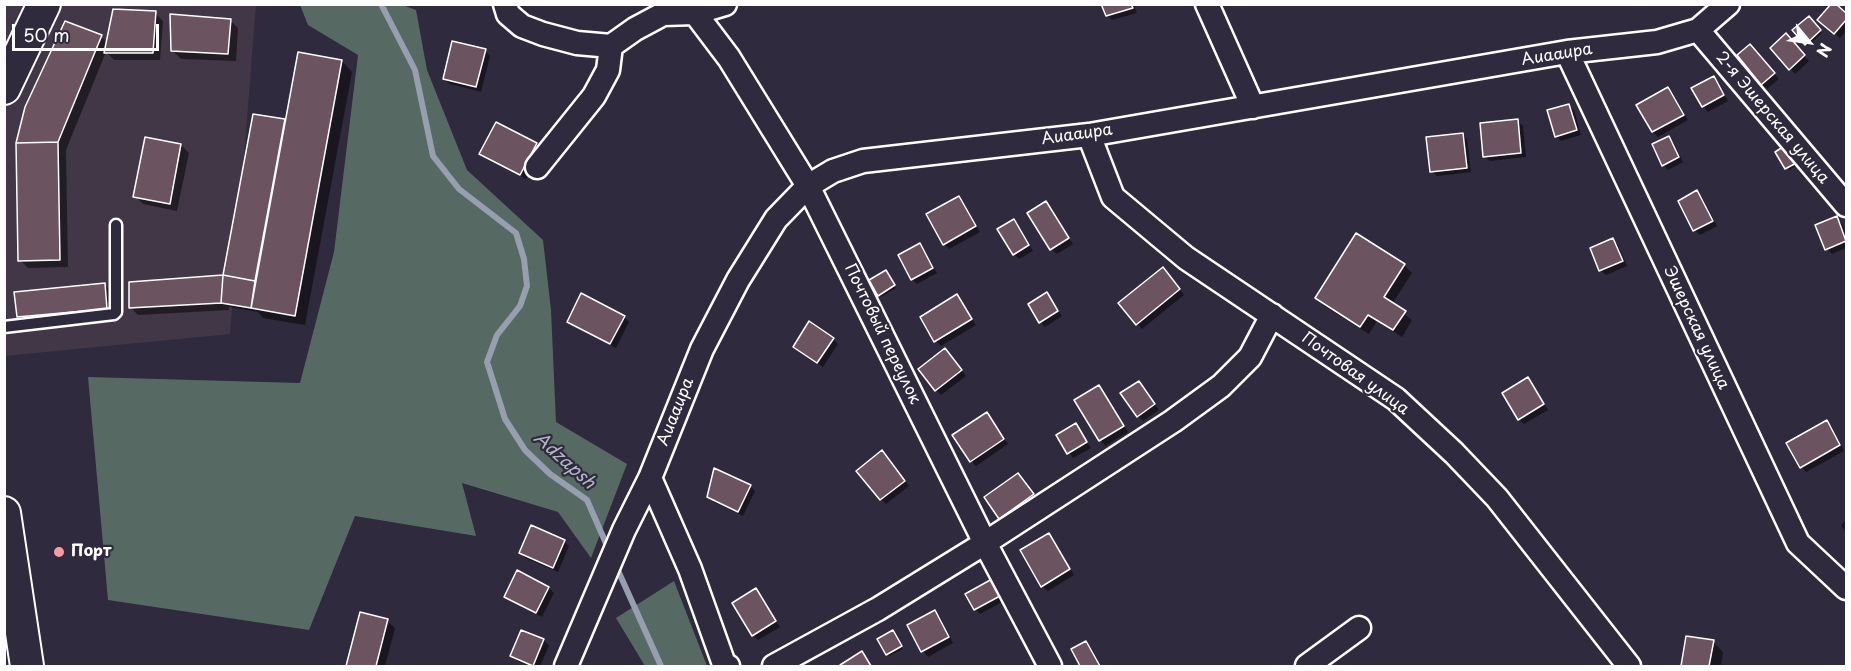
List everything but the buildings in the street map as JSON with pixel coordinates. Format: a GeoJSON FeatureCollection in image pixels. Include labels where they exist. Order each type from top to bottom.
{"type":"FeatureCollection","features":[{"type":"Feature","properties":{"kind":"main road"},"geometry":{"type":"LineString","coordinates":[[4,88],[41,9]]}},
{"type":"Feature","properties":{"kind":"main road"},"geometry":{"type":"LineString","coordinates":[[4,513],[27,666]]}},
{"type":"Feature","properties":{"kind":"street"},"geometry":{"type":"LineString","coordinates":[[505,4],[508,14],[522,26],[532,30],[577,43],[611,46],[635,29],[663,14],[695,13],[725,4]]}},
{"type":"Feature","properties":{"kind":"street"},"geometry":{"type":"LineString","coordinates":[[1207,4],[1253,107]]}},
{"type":"Feature","properties":{"kind":"street","name":"Аиааира"},"geometry":{"type":"LineString","coordinates":[[566,666],[624,530],[650,478],[702,349],[738,280],[776,219],[808,186],[833,171],[863,161],[1089,135],[1567,52],[1657,42],[1698,30],[1728,4]]}},
{"type":"Feature","properties":{"kind":"street","name":"Почтовый переулок"},"geometry":{"type":"LineString","coordinates":[[695,13],[729,58],[808,186],[985,543],[1050,666]]}},
{"type":"Feature","properties":{"kind":"street","name":"2-я Эшерская улица"},"geometry":{"type":"LineString","coordinates":[[1698,30],[1846,205]]}},
{"type":"Feature","properties":{"kind":"street"},"geometry":{"type":"LineString","coordinates":[[537,167],[594,96],[608,70],[611,46]]}},
{"type":"Feature","properties":{"kind":"street","name":"Эшерская улица"},"geometry":{"type":"LineString","coordinates":[[1567,52],[1798,543],[1846,588]]}},
{"type":"Feature","properties":{"kind":"street","name":"Почтовая улица"},"geometry":{"type":"LineString","coordinates":[[1089,135],[1113,197],[1186,258],[1396,399],[1454,453],[1497,498],[1629,666]]}},
{"type":"Feature","properties":{"kind":"street"},"geometry":{"type":"LineString","coordinates":[[774,666],[878,609],[985,543],[1173,421],[1221,386],[1250,357],[1272,315]]}},
{"type":"Feature","properties":{"kind":"street"},"geometry":{"type":"LineString","coordinates":[[650,478],[690,569],[724,664],[728,666]]}},
{"type":"Feature","properties":{"kind":"street"},"geometry":{"type":"LineString","coordinates":[[1306,666],[1359,628]]}},
{"type":"Feature","properties":{"kind":"lane"},"geometry":{"type":"LineString","coordinates":[[4,327],[114,314],[118,310],[116,225]]}},
{"type":"Feature","properties":{"kind":"shaded area"},"geometry":{"type":"Polygon","coordinates":[[[5,5],[256,5],[230,334],[5,356],[5,5]]]}},
{"type":"Feature","properties":{"kind":"green space"},"geometry":{"type":"Polygon","coordinates":[[[400,4],[416,10],[427,70],[467,170],[543,240],[551,310],[556,422],[627,464],[591,558],[558,512],[462,483],[476,536],[355,516],[309,630],[108,600],[88,377],[300,383],[334,252],[358,55],[308,25],[300,5],[400,4]]]}},
{"type":"Feature","properties":{"kind":"green space"},"geometry":{"type":"Polygon","coordinates":[[[674,581],[707,666],[645,666],[616,618],[674,581]]]}},
{"type":"Feature","properties":{"kind":"waterway","name":"Adzapsh"},"geometry":{"type":"LineString","coordinates":[[381,4],[415,70],[433,156],[459,189],[516,233],[524,259],[527,286],[520,306],[497,335],[487,362],[505,419],[525,450],[550,474],[587,500],[608,548]]}},
{"type":"Feature","properties":{"kind":"waterway","name":"Adzapsh"},"geometry":{"type":"LineString","coordinates":[[616,566],[661,666]]}},
{"type":"Feature","properties":{"kind":"place","name":"Порт"},"geometry":{"type":"Point","coordinates":[59,552]}}]}
